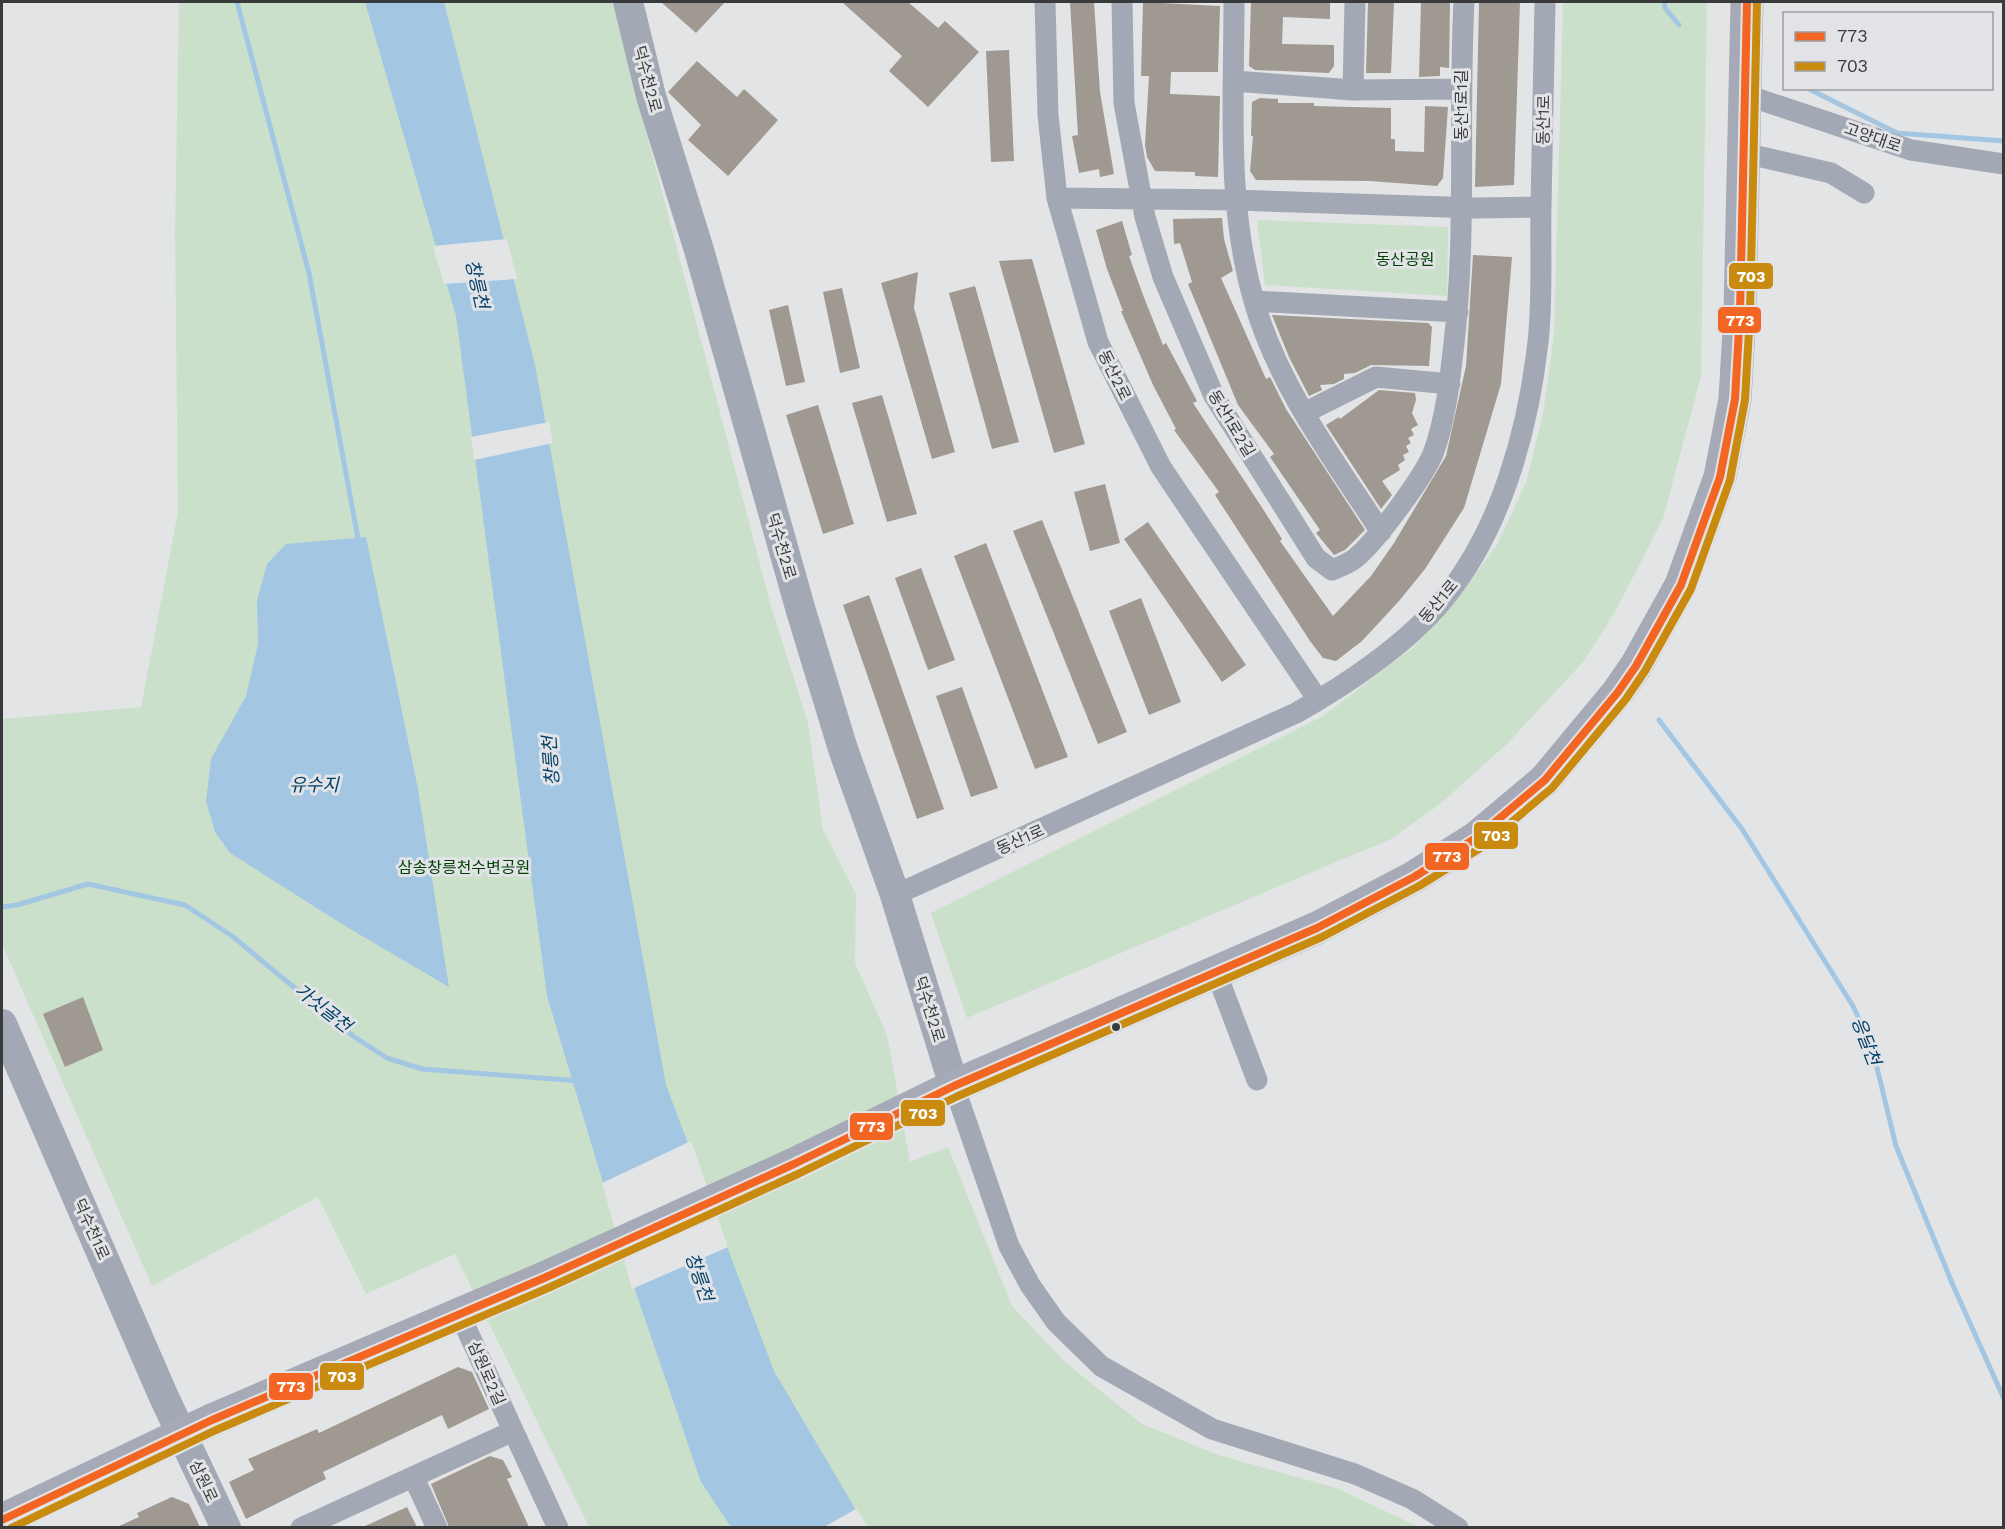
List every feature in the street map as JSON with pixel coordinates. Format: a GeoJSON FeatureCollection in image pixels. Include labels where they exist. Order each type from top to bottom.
{"type":"FeatureCollection","features":[{"type":"Feature","properties":{"kind":"main road"},"geometry":{"type":"LineString","coordinates":[[2,1520],[182,1435],[544,1278],[794,1164],[954,1086],[1317,928],[1414,877],[1476,838],[1545,780],[1618,692],[1636,666],[1681,585],[1720,477],[1735,399],[1740,312],[1747,2]]}},
{"type":"Feature","properties":{"kind":"street","name":"덕수천2로"},"geometry":{"type":"LineString","coordinates":[[628,2],[651,96],[699,250],[798,603],[843,749],[895,895],[954,1086]]}},
{"type":"Feature","properties":{"kind":"street","name":"동산2로"},"geometry":{"type":"LineString","coordinates":[[1045,2],[1048,114],[1057,198],[1098,342],[1161,467],[1318,700]]}},
{"type":"Feature","properties":{"kind":"street"},"geometry":{"type":"LineString","coordinates":[[1122,2],[1124,103],[1143,200]]}},
{"type":"Feature","properties":{"kind":"street"},"geometry":{"type":"LineString","coordinates":[[1234,2],[1236,200],[1254,301],[1268,339],[1304,413],[1381,532]]}},
{"type":"Feature","properties":{"kind":"street"},"geometry":{"type":"LineString","coordinates":[[1353,90],[1355,2]]}},
{"type":"Feature","properties":{"kind":"street","name":"동산1로1길"},"geometry":{"type":"LineString","coordinates":[[1462,208],[1460,89],[1464,2]]}},
{"type":"Feature","properties":{"kind":"street","name":"동산1로"},"geometry":{"type":"LineString","coordinates":[[895,895],[1121,793],[1318,700],[1407,636],[1443,599],[1481,542],[1511,470],[1528,404],[1538,340],[1545,2]]}},
{"type":"Feature","properties":{"kind":"street"},"geometry":{"type":"LineString","coordinates":[[1234,81],[1353,90],[1460,89]]}},
{"type":"Feature","properties":{"kind":"street","name":"고양대로"},"geometry":{"type":"LineString","coordinates":[[1746,95],[1911,150],[2004,164]]}},
{"type":"Feature","properties":{"kind":"street"},"geometry":{"type":"LineString","coordinates":[[1744,153],[1831,173],[1864,193]]}},
{"type":"Feature","properties":{"kind":"street"},"geometry":{"type":"LineString","coordinates":[[1057,198],[1236,200],[1462,208],[1541,207]]}},
{"type":"Feature","properties":{"kind":"street","name":"동산1로2길"},"geometry":{"type":"LineString","coordinates":[[1143,200],[1145,217],[1163,277],[1214,396],[1316,558],[1332,570],[1353,561],[1381,532],[1434,452],[1449,384],[1458,312],[1462,208]]}},
{"type":"Feature","properties":{"kind":"street"},"geometry":{"type":"LineString","coordinates":[[1254,301],[1458,312]]}},
{"type":"Feature","properties":{"kind":"street"},"geometry":{"type":"LineString","coordinates":[[1304,413],[1376,377],[1449,384]]}},
{"type":"Feature","properties":{"kind":"street"},"geometry":{"type":"LineString","coordinates":[[1216,972],[1257,1080]]}},
{"type":"Feature","properties":{"kind":"street","name":"덕수천1로"},"geometry":{"type":"LineString","coordinates":[[2,1024],[182,1435]]}},
{"type":"Feature","properties":{"kind":"street"},"geometry":{"type":"LineString","coordinates":[[954,1086],[1009,1246],[1030,1285],[1056,1322],[1101,1366],[1212,1429],[1355,1474],[1412,1498],[1458,1527]]}},
{"type":"Feature","properties":{"kind":"street","name":"삼원로2길"},"geometry":{"type":"LineString","coordinates":[[460,1315],[558,1527]]}},
{"type":"Feature","properties":{"kind":"street"},"geometry":{"type":"LineString","coordinates":[[304,1527],[513,1431]]}},
{"type":"Feature","properties":{"kind":"street","name":"삼원로"},"geometry":{"type":"LineString","coordinates":[[182,1435],[226,1527]]}},
{"type":"Feature","properties":{"kind":"street"},"geometry":{"type":"LineString","coordinates":[[414,1478],[437,1527]]}},
{"type":"Feature","properties":{"kind":"green space","name":"삼송창릉천수변공원"},"geometry":{"type":"Polygon","coordinates":[[[179,2],[612,2],[771,606],[808,723],[823,830],[856,894],[855,963],[887,1035],[910,1162],[948,1147],[1012,1306],[1066,1363],[1142,1424],[1218,1455],[1336,1488],[1419,1527],[589,1527],[455,1254],[366,1294],[318,1197],[152,1286],[2,944],[2,719],[141,707],[178,512],[175,232],[179,2]]]}},
{"type":"Feature","properties":{"kind":"green space"},"geometry":{"type":"Polygon","coordinates":[[[1563,2],[1707,2],[1701,376],[1663,519],[1616,610],[1584,661],[1507,744],[1440,804],[1391,839],[967,1018],[931,913],[1323,716],[1415,646],[1451,607],[1497,545],[1527,480],[1543,414],[1554,335],[1563,2]]]}},
{"type":"Feature","properties":{"kind":"green space","name":"동산공원"},"geometry":{"type":"Polygon","coordinates":[[[1257,220],[1448,227],[1447,296],[1265,285],[1257,220]]]}},
{"type":"Feature","properties":{"kind":"water","name":"창릉천"},"geometry":{"type":"Polygon","coordinates":[[[365,2],[444,2],[535,365],[666,1085],[774,1371],[866,1527],[731,1527],[701,1482],[637,1296],[547,996],[456,316],[365,2]]]}},
{"type":"Feature","properties":{"kind":"water","name":"유수지"},"geometry":{"type":"Polygon","coordinates":[[[366,537],[418,789],[449,987],[345,926],[230,853],[215,832],[206,801],[211,759],[246,696],[258,644],[257,600],[267,564],[286,544],[366,537]]]}},
{"type":"Feature","properties":{"kind":"pier"},"geometry":{"type":"Polygon","coordinates":[[[507,239],[517,279],[444,284],[433,246],[507,239]]]}},
{"type":"Feature","properties":{"kind":"pier"},"geometry":{"type":"Polygon","coordinates":[[[549,422],[553,443],[474,460],[471,437],[549,422]]]}},
{"type":"Feature","properties":{"kind":"pier"},"geometry":{"type":"Polygon","coordinates":[[[691,1141],[728,1247],[632,1289],[602,1183],[691,1141]]]}},
{"type":"Feature","properties":{"kind":"pier"},"geometry":{"type":"Polygon","coordinates":[[[856,1509],[869,1528],[824,1527],[856,1509]]]}},
{"type":"Feature","properties":{"kind":"building"},"geometry":{"type":"Polygon","coordinates":[[[661,2],[725,2],[696,33],[661,2]]]}},
{"type":"Feature","properties":{"kind":"building"},"geometry":{"type":"Polygon","coordinates":[[[842,2],[908,2],[938,28],[945,21],[979,52],[928,107],[889,71],[902,56],[842,2]]]}},
{"type":"Feature","properties":{"kind":"building"},"geometry":{"type":"Polygon","coordinates":[[[1070,2],[1094,2],[1100,92],[1114,174],[1100,177],[1099,169],[1079,173],[1072,136],[1078,135],[1070,2]]]}},
{"type":"Feature","properties":{"kind":"building"},"geometry":{"type":"Polygon","coordinates":[[[1143,2],[1220,6],[1218,72],[1171,72],[1170,94],[1220,96],[1218,177],[1195,176],[1195,172],[1155,171],[1147,157],[1145,145],[1149,76],[1141,76],[1143,2]]]}},
{"type":"Feature","properties":{"kind":"building"},"geometry":{"type":"Polygon","coordinates":[[[1251,2],[1330,2],[1330,19],[1283,17],[1282,44],[1334,45],[1334,66],[1329,73],[1255,70],[1249,66],[1251,2]]]}},
{"type":"Feature","properties":{"kind":"building"},"geometry":{"type":"Polygon","coordinates":[[[1368,2],[1394,2],[1391,73],[1366,73],[1368,2]]]}},
{"type":"Feature","properties":{"kind":"building"},"geometry":{"type":"Polygon","coordinates":[[[1421,2],[1450,2],[1449,68],[1440,67],[1440,76],[1419,77],[1421,2]]]}},
{"type":"Feature","properties":{"kind":"building"},"geometry":{"type":"Polygon","coordinates":[[[1479,2],[1520,2],[1514,185],[1475,187],[1479,2]]]}},
{"type":"Feature","properties":{"kind":"building"},"geometry":{"type":"Polygon","coordinates":[[[1009,50],[1014,161],[991,162],[986,51],[1009,50]]]}},
{"type":"Feature","properties":{"kind":"building"},"geometry":{"type":"Polygon","coordinates":[[[697,61],[737,97],[744,89],[778,120],[728,176],[688,140],[701,125],[668,92],[697,61]]]}},
{"type":"Feature","properties":{"kind":"building"},"geometry":{"type":"Polygon","coordinates":[[[1260,98],[1278,99],[1278,103],[1314,103],[1314,106],[1391,108],[1391,139],[1395,139],[1395,151],[1424,152],[1425,106],[1448,107],[1443,178],[1437,186],[1370,181],[1256,180],[1250,171],[1253,136],[1251,136],[1252,102],[1260,98]]]}},
{"type":"Feature","properties":{"kind":"building"},"geometry":{"type":"Polygon","coordinates":[[[1222,218],[1224,239],[1233,271],[1221,278],[1266,379],[1270,377],[1286,409],[1365,530],[1345,550],[1334,555],[1316,533],[1320,530],[1270,457],[1274,454],[1238,405],[1188,284],[1192,282],[1180,243],[1174,244],[1173,219],[1222,218]]]}},
{"type":"Feature","properties":{"kind":"building"},"geometry":{"type":"Polygon","coordinates":[[[1122,221],[1132,255],[1129,256],[1143,295],[1163,345],[1166,343],[1197,401],[1193,403],[1282,539],[1280,541],[1333,616],[1371,576],[1394,543],[1446,456],[1466,366],[1473,255],[1512,257],[1501,384],[1464,508],[1425,569],[1399,601],[1362,641],[1336,661],[1323,658],[1310,641],[1215,495],[1219,492],[1174,430],[1176,429],[1153,385],[1121,311],[1123,311],[1107,269],[1096,230],[1122,221]]]}},
{"type":"Feature","properties":{"kind":"building"},"geometry":{"type":"Polygon","coordinates":[[[1032,259],[1085,444],[1054,453],[999,261],[1032,259]]]}},
{"type":"Feature","properties":{"kind":"building"},"geometry":{"type":"Polygon","coordinates":[[[918,272],[914,308],[955,452],[932,459],[881,283],[918,272]]]}},
{"type":"Feature","properties":{"kind":"building"},"geometry":{"type":"Polygon","coordinates":[[[975,286],[1019,442],[992,449],[949,293],[975,286]]]}},
{"type":"Feature","properties":{"kind":"building"},"geometry":{"type":"Polygon","coordinates":[[[842,288],[860,368],[840,373],[823,292],[842,288]]]}},
{"type":"Feature","properties":{"kind":"building"},"geometry":{"type":"Polygon","coordinates":[[[788,305],[805,382],[786,386],[769,310],[788,305]]]}},
{"type":"Feature","properties":{"kind":"building"},"geometry":{"type":"Polygon","coordinates":[[[1272,315],[1428,323],[1432,327],[1429,366],[1371,365],[1355,373],[1344,374],[1344,379],[1334,384],[1320,385],[1322,390],[1309,396],[1289,357],[1272,315]]]}},
{"type":"Feature","properties":{"kind":"building"},"geometry":{"type":"Polygon","coordinates":[[[1379,390],[1415,393],[1416,400],[1412,413],[1418,425],[1411,429],[1414,435],[1408,438],[1411,443],[1406,446],[1409,452],[1403,455],[1405,460],[1398,465],[1400,470],[1382,481],[1392,495],[1381,509],[1326,425],[1339,417],[1340,419],[1379,390]]]}},
{"type":"Feature","properties":{"kind":"building"},"geometry":{"type":"Polygon","coordinates":[[[882,395],[917,514],[887,522],[852,403],[882,395]]]}},
{"type":"Feature","properties":{"kind":"building"},"geometry":{"type":"Polygon","coordinates":[[[818,405],[854,524],[823,534],[786,415],[818,405]]]}},
{"type":"Feature","properties":{"kind":"building"},"geometry":{"type":"Polygon","coordinates":[[[1105,484],[1120,543],[1090,551],[1074,492],[1105,484]]]}},
{"type":"Feature","properties":{"kind":"building"},"geometry":{"type":"Polygon","coordinates":[[[1042,520],[1127,732],[1098,744],[1013,531],[1042,520]]]}},
{"type":"Feature","properties":{"kind":"building"},"geometry":{"type":"Polygon","coordinates":[[[1148,522],[1246,665],[1222,682],[1124,539],[1148,522]]]}},
{"type":"Feature","properties":{"kind":"building"},"geometry":{"type":"Polygon","coordinates":[[[986,543],[1068,757],[1035,769],[954,556],[986,543]]]}},
{"type":"Feature","properties":{"kind":"building"},"geometry":{"type":"Polygon","coordinates":[[[921,568],[955,660],[928,670],[895,578],[921,568]]]}},
{"type":"Feature","properties":{"kind":"building"},"geometry":{"type":"Polygon","coordinates":[[[869,595],[944,809],[917,819],[843,605],[869,595]]]}},
{"type":"Feature","properties":{"kind":"building"},"geometry":{"type":"Polygon","coordinates":[[[1141,598],[1181,702],[1149,715],[1109,611],[1141,598]]]}},
{"type":"Feature","properties":{"kind":"building"},"geometry":{"type":"Polygon","coordinates":[[[962,687],[998,788],[971,797],[936,696],[962,687]]]}},
{"type":"Feature","properties":{"kind":"building"},"geometry":{"type":"Polygon","coordinates":[[[83,997],[103,1050],[65,1067],[43,1014],[83,997]]]}},
{"type":"Feature","properties":{"kind":"building"},"geometry":{"type":"Polygon","coordinates":[[[458,1367],[472,1372],[489,1409],[448,1429],[442,1415],[323,1472],[326,1479],[246,1519],[229,1482],[254,1470],[248,1459],[317,1429],[319,1433],[458,1367]]]}},
{"type":"Feature","properties":{"kind":"building"},"geometry":{"type":"Polygon","coordinates":[[[490,1456],[503,1460],[512,1477],[507,1479],[529,1527],[449,1527],[431,1484],[490,1456]]]}},
{"type":"Feature","properties":{"kind":"building"},"geometry":{"type":"Polygon","coordinates":[[[172,1497],[189,1504],[200,1527],[117,1527],[139,1517],[137,1513],[172,1497]]]}},
{"type":"Feature","properties":{"kind":"building"},"geometry":{"type":"Polygon","coordinates":[[[407,1507],[417,1527],[363,1527],[407,1507]]]}},
{"type":"Feature","properties":{"kind":"waterway"},"geometry":{"type":"LineString","coordinates":[[237,2],[309,273],[359,544]]}},
{"type":"Feature","properties":{"kind":"waterway"},"geometry":{"type":"LineString","coordinates":[[1664,2],[1665,8],[1679,25]]}},
{"type":"Feature","properties":{"kind":"waterway"},"geometry":{"type":"LineString","coordinates":[[1811,90],[1897,133],[2004,141]]}},
{"type":"Feature","properties":{"kind":"waterway","name":"응달천"},"geometry":{"type":"LineString","coordinates":[[1659,720],[1742,829],[1853,1006],[1872,1047],[1896,1146],[1952,1283],[2004,1399]]}},
{"type":"Feature","properties":{"kind":"waterway","name":"가싯골천"},"geometry":{"type":"LineString","coordinates":[[2,907],[17,905],[88,884],[185,905],[232,936],[353,1036],[387,1058],[422,1069],[579,1081]]}},
{"type":"Feature","properties":{"kind":"transit line","name":"773"},"geometry":{"type":"LineString","coordinates":[[2,1520],[212,1420],[544,1278],[794,1164],[954,1086],[1317,928],[1414,877],[1476,838],[1545,780],[1618,692],[1636,666],[1681,585],[1720,477],[1735,399],[1740,312],[1747,2]]}},
{"type":"Feature","properties":{"kind":"transit line","name":"703"},"geometry":{"type":"LineString","coordinates":[[11,1528],[216,1430],[548,1288],[798,1174],[958,1096],[1322,937],[1419,886],[1482,847],[1552,788],[1626,699],[1645,671],[1691,589],[1730,480],[1745,400],[1750,313],[1757,2]]}}]}
